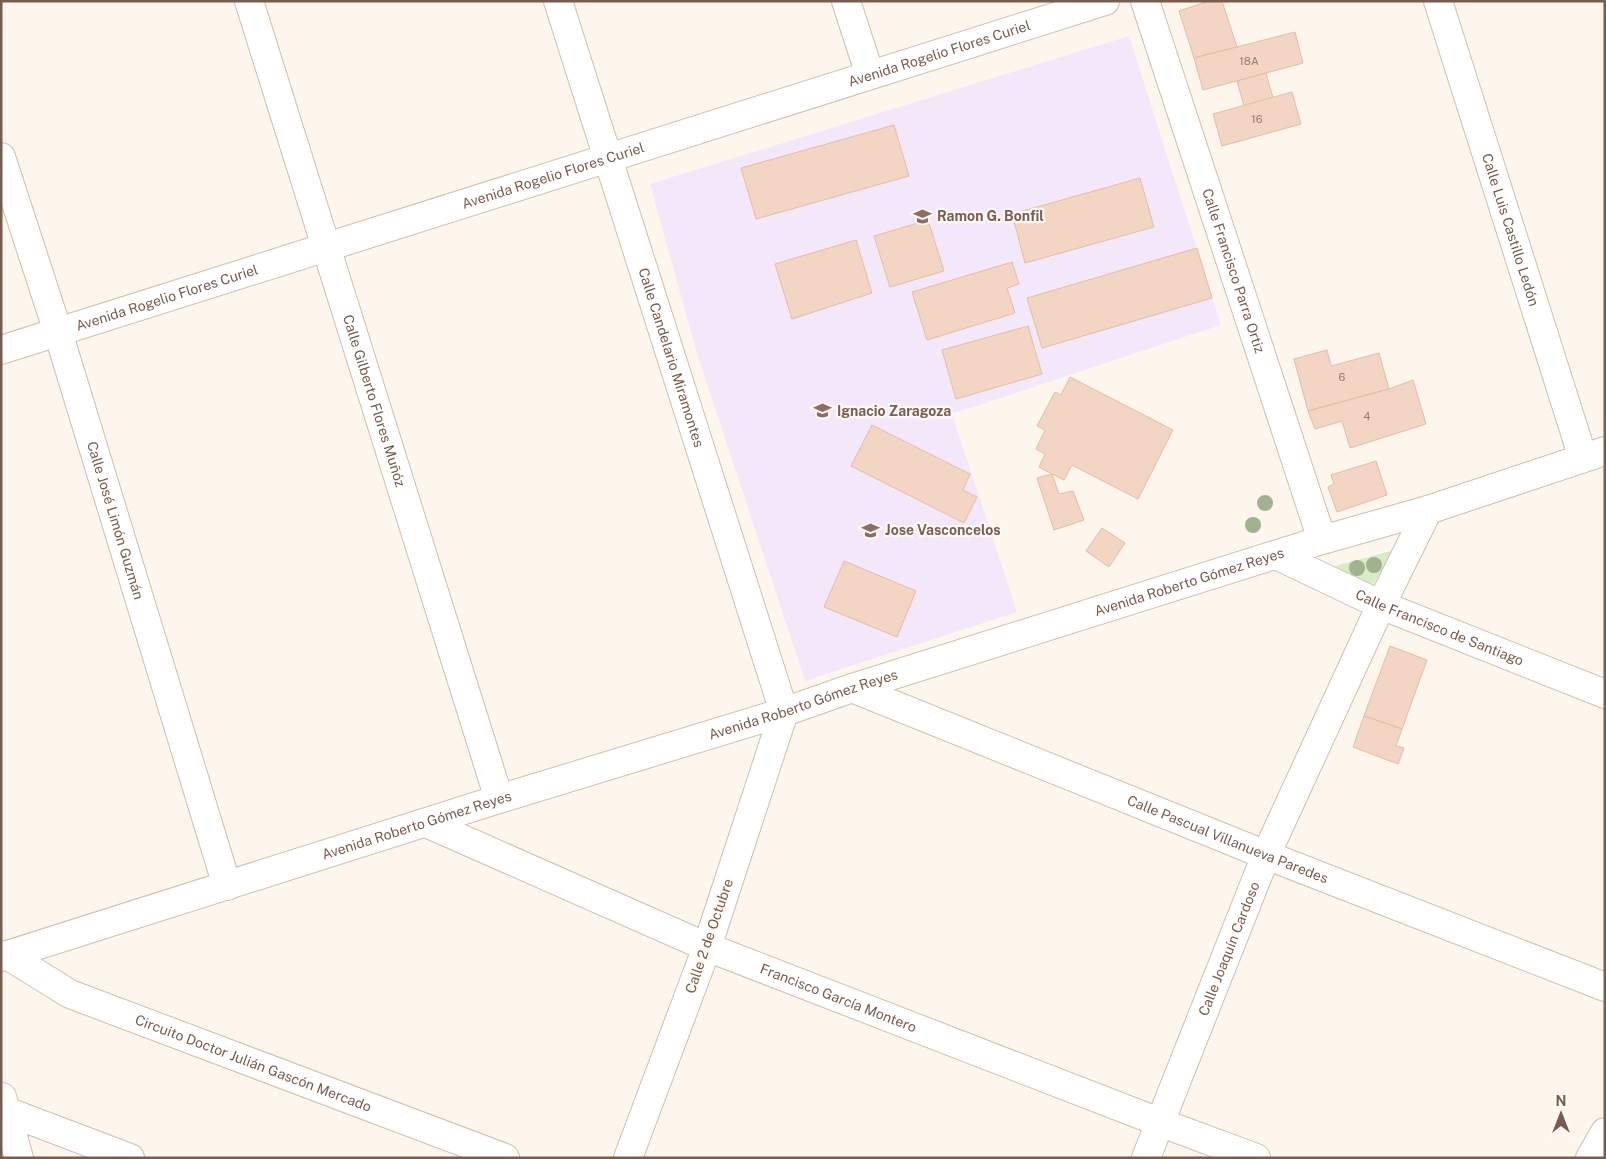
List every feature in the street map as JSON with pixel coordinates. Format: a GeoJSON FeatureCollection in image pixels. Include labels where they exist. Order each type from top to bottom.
{"type":"FeatureCollection","features":[{"type":"Feature","properties":{"kind":"street","name":"Calle Gilberto Flores Muñóz"},"geometry":{"type":"LineString","coordinates":[[249,1],[499,799]]}},
{"type":"Feature","properties":{"kind":"street","name":"Calle Candelario Miramontes"},"geometry":{"type":"LineString","coordinates":[[558,1],[784,712]]}},
{"type":"Feature","properties":{"kind":"street"},"geometry":{"type":"LineString","coordinates":[[846,1],[870,75]]}},
{"type":"Feature","properties":{"kind":"street","name":"Avenida Rogelio Flores Curiel"},"geometry":{"type":"LineString","coordinates":[[1,350],[1105,1]]}},
{"type":"Feature","properties":{"kind":"street","name":"Calle Francisco Parra Ortiz"},"geometry":{"type":"LineString","coordinates":[[1145,1],[1322,540]]}},
{"type":"Feature","properties":{"kind":"street","name":"Calle Luis Castillo Ledón"},"geometry":{"type":"LineString","coordinates":[[1438,1],[1594,454]]}},
{"type":"Feature","properties":{"kind":"street","name":"Calle José Limón Guzmán"},"geometry":{"type":"LineString","coordinates":[[1,157],[58,332],[227,886]]}},
{"type":"Feature","properties":{"kind":"street","name":"Avenida Roberto Gómez Reyes"},"geometry":{"type":"LineString","coordinates":[[4,956],[499,799],[784,712],[852,688],[1322,540],[1428,510],[1594,454]]}},
{"type":"Feature","properties":{"kind":"street","name":"Calle Joaquín Cardoso"},"geometry":{"type":"LineString","coordinates":[[1146,1158],[1266,855],[1381,606],[1428,510]]}},
{"type":"Feature","properties":{"kind":"street","name":"Calle Francisco de Santiago"},"geometry":{"type":"LineString","coordinates":[[1276,555],[1381,606],[1605,694]]}},
{"type":"Feature","properties":{"kind":"street","name":"Calle Pascual Villanueva Paredes"},"geometry":{"type":"LineString","coordinates":[[852,688],[1266,855],[1605,987]]}},
{"type":"Feature","properties":{"kind":"street","name":"Calle 2 de Octubre"},"geometry":{"type":"LineString","coordinates":[[628,1158],[707,947],[784,712]]}},
{"type":"Feature","properties":{"kind":"street","name":"Francisco García Montero"},"geometry":{"type":"LineString","coordinates":[[426,823],[707,947],[1256,1158]]}},
{"type":"Feature","properties":{"kind":"street","name":"Circuito Doctor Julián Gascón Mercado"},"geometry":{"type":"LineString","coordinates":[[4,956],[70,994],[505,1158]]}},
{"type":"Feature","properties":{"kind":"street"},"geometry":{"type":"LineString","coordinates":[[4,1102],[19,1158]]}},
{"type":"Feature","properties":{"kind":"street"},"geometry":{"type":"LineString","coordinates":[[4,1102],[130,1158]]}},
{"type":"Feature","properties":{"kind":"street"},"geometry":{"type":"LineString","coordinates":[[1590,1158],[1605,1132]]}},
{"type":"Feature","properties":{"kind":"shaded area","name":"Ramon G. Bonfil"},"geometry":{"type":"Polygon","coordinates":[[[1129,36],[1221,325],[952,414],[1017,612],[805,681],[696,350],[650,184],[1129,36]]]}},
{"type":"Feature","properties":{"kind":"green space"},"geometry":{"type":"Polygon","coordinates":[[[1394,550],[1373,585],[1332,567],[1394,550]]]}},
{"type":"Feature","properties":{"kind":"building"},"geometry":{"type":"Polygon","coordinates":[[[1209,1],[1222,1],[1237,47],[1194,58],[1179,11],[1209,1]]]}},
{"type":"Feature","properties":{"kind":"building"},"geometry":{"type":"Polygon","coordinates":[[[1295,32],[1303,63],[1203,90],[1194,58],[1295,32]]]}},
{"type":"Feature","properties":{"kind":"building"},"geometry":{"type":"Polygon","coordinates":[[[1266,73],[1273,98],[1244,106],[1237,81],[1266,73]]]}},
{"type":"Feature","properties":{"kind":"building"},"geometry":{"type":"Polygon","coordinates":[[[1292,92],[1301,124],[1222,146],[1213,114],[1292,92]]]}},
{"type":"Feature","properties":{"kind":"building"},"geometry":{"type":"Polygon","coordinates":[[[894,125],[909,176],[756,219],[741,168],[894,125]]]}},
{"type":"Feature","properties":{"kind":"building"},"geometry":{"type":"Polygon","coordinates":[[[1140,178],[1154,227],[1025,263],[1012,214],[1140,178]]]}},
{"type":"Feature","properties":{"kind":"building"},"geometry":{"type":"Polygon","coordinates":[[[928,220],[944,271],[890,287],[874,236],[928,220]]]}},
{"type":"Feature","properties":{"kind":"building"},"geometry":{"type":"Polygon","coordinates":[[[856,240],[872,293],[792,319],[775,264],[856,240]]]}},
{"type":"Feature","properties":{"kind":"building"},"geometry":{"type":"Polygon","coordinates":[[[1197,248],[1212,298],[1042,348],[1027,298],[1197,248]]]}},
{"type":"Feature","properties":{"kind":"building"},"geometry":{"type":"Polygon","coordinates":[[[1012,262],[1019,284],[1007,288],[1015,313],[927,340],[912,292],[1012,262]]]}},
{"type":"Feature","properties":{"kind":"building"},"geometry":{"type":"Polygon","coordinates":[[[1028,326],[1042,374],[956,399],[942,350],[1028,326]]]}},
{"type":"Feature","properties":{"kind":"building"},"geometry":{"type":"Polygon","coordinates":[[[1327,350],[1331,366],[1379,353],[1389,389],[1308,411],[1294,359],[1327,350]]]}},
{"type":"Feature","properties":{"kind":"building"},"geometry":{"type":"Polygon","coordinates":[[[1070,377],[1173,430],[1138,499],[1072,465],[1064,480],[1039,467],[1045,454],[1036,449],[1045,430],[1037,426],[1055,392],[1061,395],[1070,377]]]}},
{"type":"Feature","properties":{"kind":"building"},"geometry":{"type":"Polygon","coordinates":[[[1413,380],[1426,424],[1350,448],[1342,421],[1315,429],[1308,411],[1389,389],[1413,380]]]}},
{"type":"Feature","properties":{"kind":"building"},"geometry":{"type":"Polygon","coordinates":[[[872,425],[970,474],[963,490],[977,497],[964,523],[851,466],[872,425]]]}},
{"type":"Feature","properties":{"kind":"building"},"geometry":{"type":"Polygon","coordinates":[[[1376,461],[1387,495],[1337,512],[1328,487],[1334,484],[1331,475],[1376,461]]]}},
{"type":"Feature","properties":{"kind":"building"},"geometry":{"type":"Polygon","coordinates":[[[1052,474],[1059,494],[1073,491],[1084,520],[1054,530],[1037,478],[1052,474]]]}},
{"type":"Feature","properties":{"kind":"building"},"geometry":{"type":"Polygon","coordinates":[[[1102,528],[1125,543],[1109,567],[1086,551],[1102,528]]]}},
{"type":"Feature","properties":{"kind":"building"},"geometry":{"type":"Polygon","coordinates":[[[844,561],[916,591],[897,637],[824,607],[844,561]]]}},
{"type":"Feature","properties":{"kind":"building"},"geometry":{"type":"Polygon","coordinates":[[[1390,646],[1427,660],[1402,729],[1364,716],[1390,646]]]}},
{"type":"Feature","properties":{"kind":"building"},"geometry":{"type":"Polygon","coordinates":[[[1364,716],[1402,729],[1396,746],[1404,748],[1398,764],[1353,747],[1364,716]]]}},
{"type":"Feature","properties":{"kind":"place","name":"Ramon G. Bonfil"},"geometry":{"type":"Point","coordinates":[923,216]}},
{"type":"Feature","properties":{"kind":"place","name":"Ignacio Zaragoza"},"geometry":{"type":"Point","coordinates":[823,411]}},
{"type":"Feature","properties":{"kind":"place","name":"Jose Vasconcelos"},"geometry":{"type":"Point","coordinates":[871,530]}}]}
